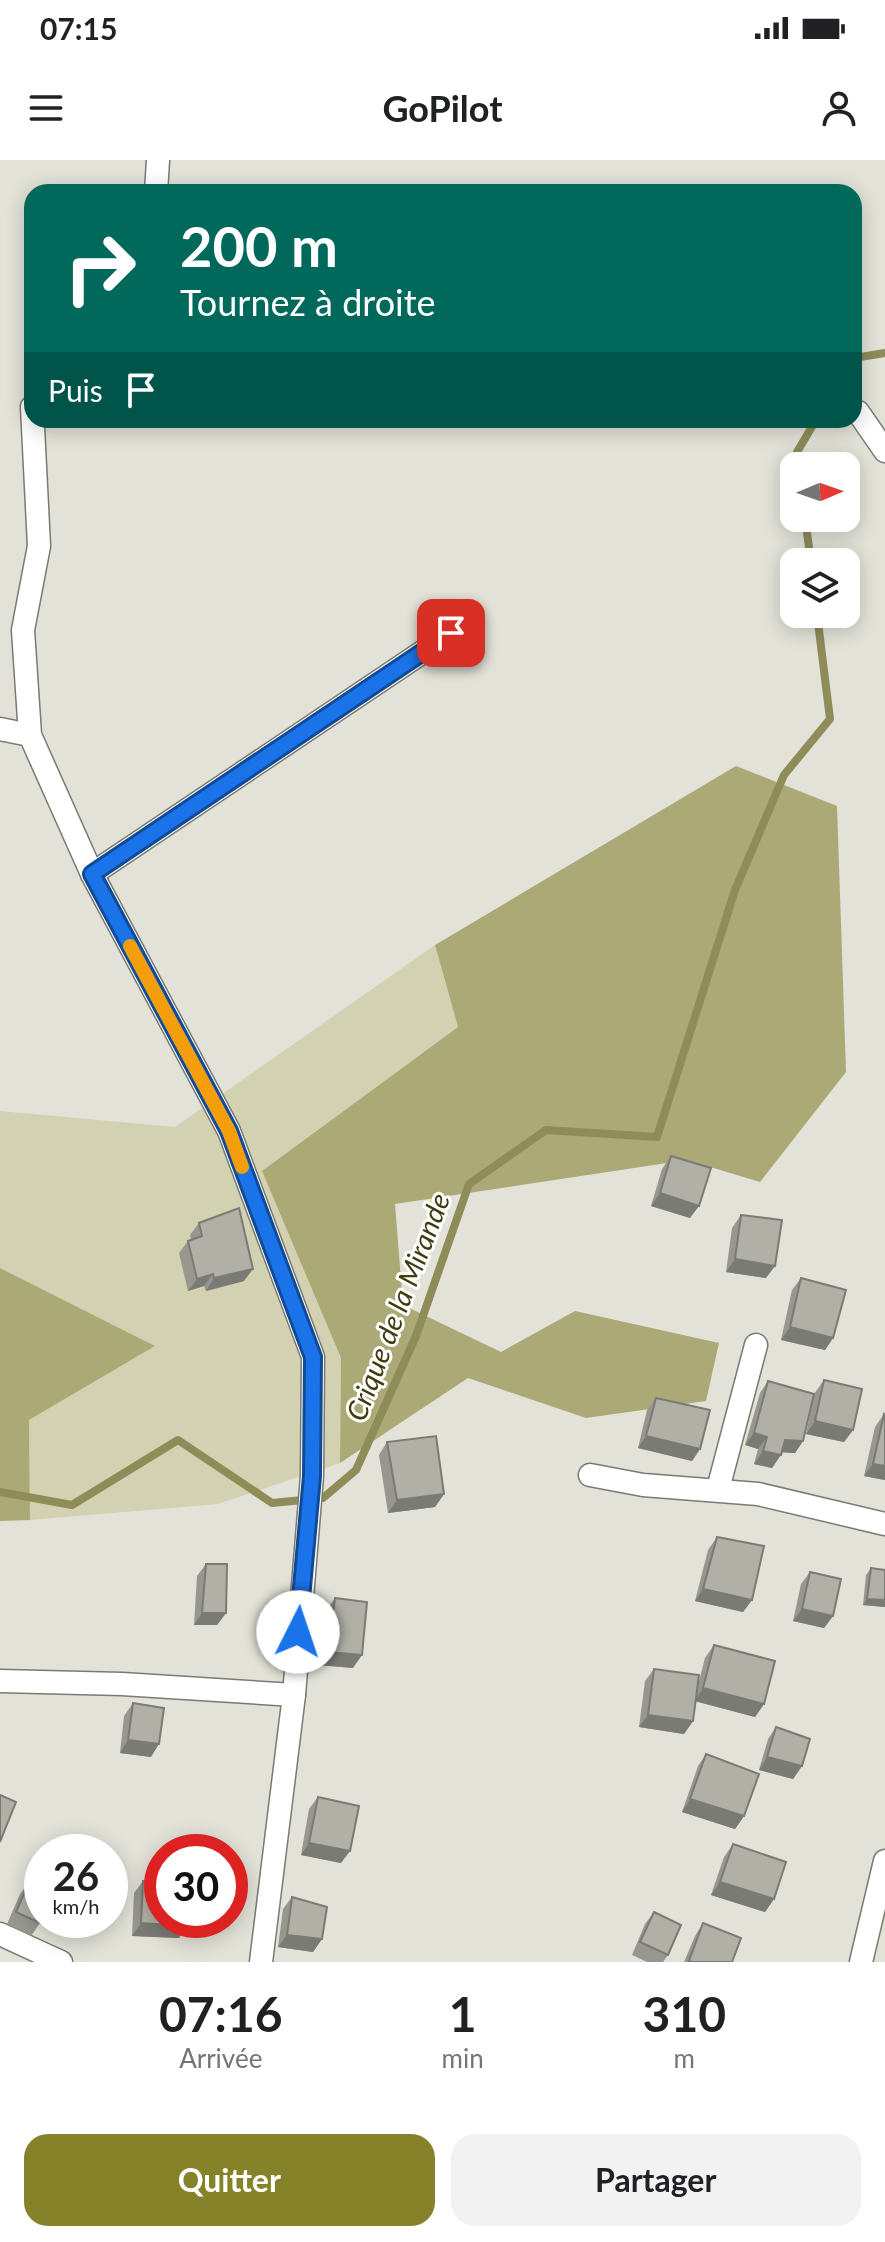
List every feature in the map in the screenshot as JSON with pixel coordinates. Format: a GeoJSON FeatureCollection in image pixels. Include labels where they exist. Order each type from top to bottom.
{"type":"FeatureCollection","features":[{"type":"Feature","properties":{"kind":"street"},"geometry":{"type":"LineString","coordinates":[[156,184],[158,160]]}},
{"type":"Feature","properties":{"kind":"street"},"geometry":{"type":"LineString","coordinates":[[862,418],[885,451]]}},
{"type":"Feature","properties":{"kind":"street"},"geometry":{"type":"LineString","coordinates":[[33,428],[39,546],[23,630],[30,735],[92,874],[229,1131],[313,1357],[312,1476],[294,1695],[261,1962]]}},
{"type":"Feature","properties":{"kind":"street"},"geometry":{"type":"LineString","coordinates":[[92,874],[451,633]]}},
{"type":"Feature","properties":{"kind":"street"},"geometry":{"type":"LineString","coordinates":[[0,729],[30,735]]}},
{"type":"Feature","properties":{"kind":"street"},"geometry":{"type":"LineString","coordinates":[[718,1489],[756,1345]]}},
{"type":"Feature","properties":{"kind":"street"},"geometry":{"type":"LineString","coordinates":[[590,1475],[643,1485],[758,1494],[885,1524]]}},
{"type":"Feature","properties":{"kind":"street"},"geometry":{"type":"LineString","coordinates":[[0,1681],[122,1684],[294,1695]]}},
{"type":"Feature","properties":{"kind":"street"},"geometry":{"type":"LineString","coordinates":[[861,1962],[885,1861]]}},
{"type":"Feature","properties":{"kind":"street"},"geometry":{"type":"LineString","coordinates":[[0,1934],[61,1962]]}},
{"type":"Feature","properties":{"kind":"green space"},"geometry":{"type":"Polygon","coordinates":[[[435,945],[458,1027],[262,1171],[341,1358],[340,1463],[218,1504],[30,1520],[29,1420],[155,1346],[0,1268],[0,1111],[175,1127],[435,945]]]}},
{"type":"Feature","properties":{"kind":"shaded area"},"geometry":{"type":"Polygon","coordinates":[[[736,766],[837,806],[846,1072],[760,1182],[687,1160],[395,1204],[403,1305],[501,1352],[575,1311],[719,1343],[706,1401],[586,1418],[468,1378],[340,1463],[341,1358],[262,1171],[458,1027],[435,945],[736,766]]]}},
{"type":"Feature","properties":{"kind":"shaded area"},"geometry":{"type":"Polygon","coordinates":[[[0,1268],[155,1346],[29,1420],[30,1520],[0,1521],[0,1268]]]}},
{"type":"Feature","properties":{"kind":"building"},"geometry":{"type":"Polygon","coordinates":[[[671,1156],[711,1168],[699,1206],[660,1193],[671,1156]]]}},
{"type":"Feature","properties":{"kind":"building"},"geometry":{"type":"Polygon","coordinates":[[[239,1208],[253,1269],[197,1279],[188,1241],[202,1236],[199,1223],[239,1208]]]}},
{"type":"Feature","properties":{"kind":"building"},"geometry":{"type":"Polygon","coordinates":[[[741,1215],[782,1220],[775,1266],[735,1259],[741,1215]]]}},
{"type":"Feature","properties":{"kind":"building"},"geometry":{"type":"Polygon","coordinates":[[[801,1278],[846,1290],[833,1338],[790,1327],[801,1278]]]}},
{"type":"Feature","properties":{"kind":"building"},"geometry":{"type":"Polygon","coordinates":[[[824,1380],[862,1389],[853,1430],[815,1421],[824,1380]]]}},
{"type":"Feature","properties":{"kind":"building"},"geometry":{"type":"Polygon","coordinates":[[[768,1381],[814,1394],[803,1441],[785,1440],[781,1455],[763,1451],[767,1437],[754,1433],[768,1381]]]}},
{"type":"Feature","properties":{"kind":"building"},"geometry":{"type":"Polygon","coordinates":[[[656,1398],[710,1410],[700,1449],[646,1436],[656,1398]]]}},
{"type":"Feature","properties":{"kind":"building"},"geometry":{"type":"Polygon","coordinates":[[[885,1415],[885,1466],[873,1464],[885,1415]]]}},
{"type":"Feature","properties":{"kind":"building"},"geometry":{"type":"Polygon","coordinates":[[[436,1436],[444,1494],[397,1500],[387,1442],[436,1436]]]}},
{"type":"Feature","properties":{"kind":"building"},"geometry":{"type":"Polygon","coordinates":[[[717,1537],[764,1546],[752,1600],[703,1589],[717,1537]]]}},
{"type":"Feature","properties":{"kind":"building"},"geometry":{"type":"Polygon","coordinates":[[[206,1564],[227,1564],[226,1613],[202,1613],[206,1564]]]}},
{"type":"Feature","properties":{"kind":"building"},"geometry":{"type":"Polygon","coordinates":[[[871,1568],[885,1570],[885,1600],[867,1599],[871,1568]]]}},
{"type":"Feature","properties":{"kind":"building"},"geometry":{"type":"Polygon","coordinates":[[[810,1572],[841,1579],[833,1616],[802,1609],[810,1572]]]}},
{"type":"Feature","properties":{"kind":"building"},"geometry":{"type":"Polygon","coordinates":[[[335,1598],[367,1602],[362,1655],[328,1652],[335,1598]]]}},
{"type":"Feature","properties":{"kind":"building"},"geometry":{"type":"Polygon","coordinates":[[[714,1645],[775,1661],[764,1704],[703,1688],[714,1645]]]}},
{"type":"Feature","properties":{"kind":"building"},"geometry":{"type":"Polygon","coordinates":[[[654,1669],[699,1675],[693,1721],[648,1715],[654,1669]]]}},
{"type":"Feature","properties":{"kind":"building"},"geometry":{"type":"Polygon","coordinates":[[[133,1703],[164,1708],[159,1744],[128,1740],[133,1703]]]}},
{"type":"Feature","properties":{"kind":"building"},"geometry":{"type":"Polygon","coordinates":[[[776,1727],[810,1739],[802,1766],[767,1757],[776,1727]]]}},
{"type":"Feature","properties":{"kind":"building"},"geometry":{"type":"Polygon","coordinates":[[[706,1754],[759,1774],[744,1816],[690,1799],[706,1754]]]}},
{"type":"Feature","properties":{"kind":"building"},"geometry":{"type":"Polygon","coordinates":[[[0,1795],[16,1802],[0,1842],[0,1795]]]}},
{"type":"Feature","properties":{"kind":"building"},"geometry":{"type":"Polygon","coordinates":[[[318,1797],[359,1806],[350,1851],[309,1843],[318,1797]]]}},
{"type":"Feature","properties":{"kind":"building"},"geometry":{"type":"Polygon","coordinates":[[[733,1844],[786,1862],[774,1899],[720,1882],[733,1844]]]}},
{"type":"Feature","properties":{"kind":"building"},"geometry":{"type":"Polygon","coordinates":[[[143,1881],[144,1923],[141,1923],[143,1881]]]}},
{"type":"Feature","properties":{"kind":"building"},"geometry":{"type":"Polygon","coordinates":[[[24,1894],[24,1916],[16,1912],[24,1894]]]}},
{"type":"Feature","properties":{"kind":"building"},"geometry":{"type":"Polygon","coordinates":[[[292,1897],[327,1907],[322,1939],[287,1935],[292,1897]]]}},
{"type":"Feature","properties":{"kind":"building"},"geometry":{"type":"Polygon","coordinates":[[[654,1912],[681,1925],[668,1955],[640,1942],[654,1912]]]}},
{"type":"Feature","properties":{"kind":"building"},"geometry":{"type":"Polygon","coordinates":[[[703,1923],[741,1938],[732,1962],[689,1961],[703,1923]]]}},
{"type":"Feature","properties":{"kind":"waterway","name":"Crique de la Mirande"},"geometry":{"type":"LineString","coordinates":[[862,357],[885,353]]}},
{"type":"Feature","properties":{"kind":"waterway","name":"Crique de la Mirande"},"geometry":{"type":"LineString","coordinates":[[797,452],[811,428]]}},
{"type":"Feature","properties":{"kind":"waterway","name":"Crique de la Mirande"},"geometry":{"type":"LineString","coordinates":[[807,532],[809,548]]}},
{"type":"Feature","properties":{"kind":"waterway","name":"Crique de la Mirande"},"geometry":{"type":"LineString","coordinates":[[0,1492],[72,1505],[178,1440],[272,1503],[323,1498],[356,1470],[416,1336],[469,1184],[546,1130],[657,1137],[735,890],[784,775],[830,719],[819,628]]}},
{"type":"Feature","properties":{"kind":"slow traffic"},"geometry":{"type":"LineString","coordinates":[[130,946],[229,1131],[242,1167]]}},
{"type":"Feature","properties":{"kind":"route"},"geometry":{"type":"LineString","coordinates":[[298,1632],[312,1476],[313,1357],[229,1131],[92,874],[451,633]]}}]}
